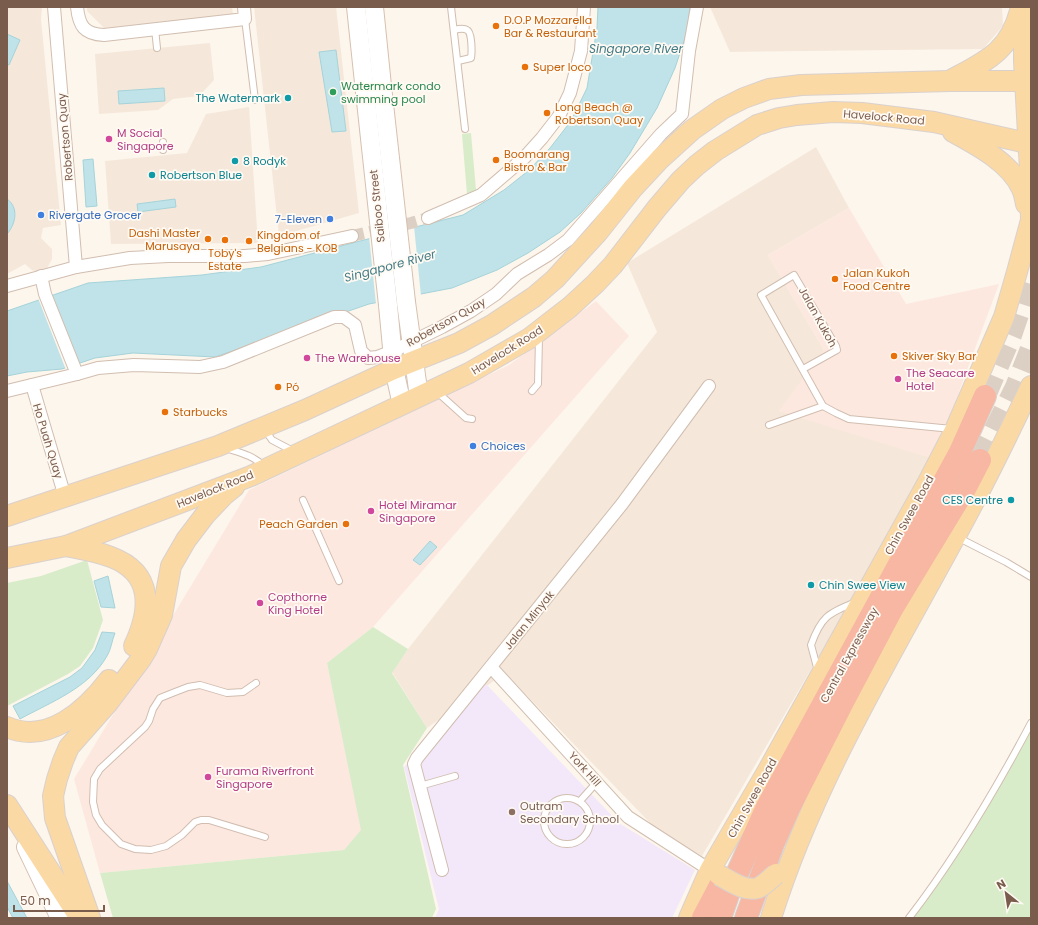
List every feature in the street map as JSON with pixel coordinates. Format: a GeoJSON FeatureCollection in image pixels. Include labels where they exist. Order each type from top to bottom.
{"type":"FeatureCollection","features":[{"type":"Feature","properties":{"kind":"highway","name":"Central Expressway"},"geometry":{"type":"LineString","coordinates":[[720,918],[729,892],[767,807],[960,452],[985,396]]}},
{"type":"Feature","properties":{"kind":"highway","name":"Central Expressway"},"geometry":{"type":"LineString","coordinates":[[746,918],[773,844],[789,808],[843,702],[892,609],[966,487],[980,460]]}},
{"type":"Feature","properties":{"kind":"highway"},"geometry":{"type":"LineString","coordinates":[[703,918],[718,887],[748,834],[767,807]]}},
{"type":"Feature","properties":{"kind":"highway"},"geometry":{"type":"LineString","coordinates":[[760,918],[790,821],[789,808]]}},
{"type":"Feature","properties":{"kind":"main road","name":"Chin Swee Road"},"geometry":{"type":"LineString","coordinates":[[689,918],[767,772],[928,482],[955,430],[1024,267],[1030,220],[1030,144],[1028,81],[1022,7]]}},
{"type":"Feature","properties":{"kind":"main road"},"geometry":{"type":"LineString","coordinates":[[950,81],[982,64],[1002,48],[1017,21],[1022,7]]}},
{"type":"Feature","properties":{"kind":"main road"},"geometry":{"type":"LineString","coordinates":[[7,516],[136,475],[218,446],[305,410],[394,360],[414,362],[459,343],[492,325],[534,296],[555,279],[577,257],[633,188],[660,159],[692,130],[722,109],[744,98],[769,89],[801,86],[950,81],[1028,81]]}},
{"type":"Feature","properties":{"kind":"main road","name":"Havelock Road"},"geometry":{"type":"LineString","coordinates":[[7,558],[66,546],[258,472],[469,374],[539,331],[570,307],[595,284],[612,265],[681,180],[715,151],[757,125],[779,118],[797,115],[833,112],[862,113],[934,122],[1030,144]]}},
{"type":"Feature","properties":{"kind":"main road"},"geometry":{"type":"LineString","coordinates":[[934,122],[977,146],[1010,171],[1023,189],[1030,220]]}},
{"type":"Feature","properties":{"kind":"main road"},"geometry":{"type":"LineString","coordinates":[[771,918],[782,883],[800,836],[856,718],[992,468],[1031,386]]}},
{"type":"Feature","properties":{"kind":"main road"},"geometry":{"type":"LineString","coordinates":[[7,727],[22,732],[44,730],[53,727],[75,716],[104,688],[132,650],[145,639],[162,615],[171,566],[186,540],[224,495],[258,472]]}},
{"type":"Feature","properties":{"kind":"main road"},"geometry":{"type":"LineString","coordinates":[[66,546],[110,557],[125,564],[136,574],[144,586],[146,608],[144,622],[145,639],[141,659],[107,704],[69,747],[57,779],[53,796],[55,818],[90,918]]}},
{"type":"Feature","properties":{"kind":"main road"},"geometry":{"type":"LineString","coordinates":[[9,809],[80,918]]}},
{"type":"Feature","properties":{"kind":"main road"},"geometry":{"type":"LineString","coordinates":[[715,869],[737,885],[746,888],[758,888],[776,874],[800,836]]}},
{"type":"Feature","properties":{"kind":"street","name":"Robertson Quay"},"geometry":{"type":"LineString","coordinates":[[54,7],[76,266]]}},
{"type":"Feature","properties":{"kind":"street"},"geometry":{"type":"LineString","coordinates":[[77,7],[81,24],[86,31],[94,35],[217,22],[244,13]]}},
{"type":"Feature","properties":{"kind":"street","name":"Saiboo Street"},"geometry":{"type":"LineString","coordinates":[[356,7],[374,89],[412,342],[418,397]]}},
{"type":"Feature","properties":{"kind":"street","name":"Saiboo Street"},"geometry":{"type":"LineString","coordinates":[[374,7],[374,89],[388,305],[394,360],[418,397]]}},
{"type":"Feature","properties":{"kind":"street"},"geometry":{"type":"LineString","coordinates":[[428,218],[481,195],[524,158],[559,116],[570,93],[581,51],[584,7]]}},
{"type":"Feature","properties":{"kind":"street","name":"Robertson Quay"},"geometry":{"type":"LineString","coordinates":[[7,391],[98,368],[134,365],[200,367],[224,362],[334,317],[344,317],[355,325],[361,351],[368,358],[377,357],[394,360],[412,342],[471,311],[496,294],[516,274],[548,255],[568,240],[656,140],[682,114],[689,51],[697,7]]}},
{"type":"Feature","properties":{"kind":"street"},"geometry":{"type":"LineString","coordinates":[[7,286],[76,266],[130,258],[168,256],[245,256],[267,250],[352,236]]}},
{"type":"Feature","properties":{"kind":"street"},"geometry":{"type":"LineString","coordinates":[[41,276],[45,294],[77,374]]}},
{"type":"Feature","properties":{"kind":"street","name":"Ho Puah Quay"},"geometry":{"type":"LineString","coordinates":[[32,385],[65,497]]}},
{"type":"Feature","properties":{"kind":"street","name":"Jalan Minyak"},"geometry":{"type":"LineString","coordinates":[[442,870],[414,764],[416,758],[492,667],[622,504],[709,386]]}},
{"type":"Feature","properties":{"kind":"street","name":"York Hill"},"geometry":{"type":"LineString","coordinates":[[492,667],[628,817],[715,869]]}},
{"type":"Feature","properties":{"kind":"street"},"geometry":{"type":"LineString","coordinates":[[9,809],[60,918]]}},
{"type":"Feature","properties":{"kind":"lane"},"geometry":{"type":"LineString","coordinates":[[452,7],[465,129]]}},
{"type":"Feature","properties":{"kind":"lane"},"geometry":{"type":"LineString","coordinates":[[244,13],[255,100]]}},
{"type":"Feature","properties":{"kind":"lane"},"geometry":{"type":"LineString","coordinates":[[155,29],[157,48]]}},
{"type":"Feature","properties":{"kind":"lane"},"geometry":{"type":"LineString","coordinates":[[454,30],[465,29],[468,30],[470,34],[471,58],[458,61]]}},
{"type":"Feature","properties":{"kind":"lane"},"geometry":{"type":"LineString","coordinates":[[163,142],[163,150]]}},
{"type":"Feature","properties":{"kind":"lane","name":"Jalan Kukoh"},"geometry":{"type":"LineString","coordinates":[[803,369],[837,350],[794,275],[760,295],[823,406]]}},
{"type":"Feature","properties":{"kind":"lane"},"geometry":{"type":"LineString","coordinates":[[532,391],[538,384],[539,331]]}},
{"type":"Feature","properties":{"kind":"lane"},"geometry":{"type":"LineString","coordinates":[[418,397],[466,418],[472,419]]}},
{"type":"Feature","properties":{"kind":"lane"},"geometry":{"type":"LineString","coordinates":[[768,424],[823,406],[849,419],[955,430]]}},
{"type":"Feature","properties":{"kind":"lane"},"geometry":{"type":"LineString","coordinates":[[264,427],[272,440],[298,454]]}},
{"type":"Feature","properties":{"kind":"lane"},"geometry":{"type":"LineString","coordinates":[[218,446],[247,454],[256,459],[258,472]]}},
{"type":"Feature","properties":{"kind":"lane"},"geometry":{"type":"LineString","coordinates":[[303,500],[339,581]]}},
{"type":"Feature","properties":{"kind":"lane"},"geometry":{"type":"LineString","coordinates":[[956,536],[1031,577]]}},
{"type":"Feature","properties":{"kind":"lane"},"geometry":{"type":"LineString","coordinates":[[256,683],[243,692],[227,693],[200,685],[188,687],[160,698],[153,709],[149,722],[145,727],[100,769],[94,779],[93,802],[96,815],[110,834],[121,844],[135,849],[151,850],[166,846],[182,835],[195,822],[201,820],[209,820],[265,837]]}},
{"type":"Feature","properties":{"kind":"lane"},"geometry":{"type":"LineString","coordinates":[[908,918],[916,909],[992,795],[1031,723]]}},
{"type":"Feature","properties":{"kind":"lane"},"geometry":{"type":"LineString","coordinates":[[420,786],[455,776]]}},
{"type":"Feature","properties":{"kind":"lane"},"geometry":{"type":"LineString","coordinates":[[580,801],[596,782]]}},
{"type":"Feature","properties":{"kind":"lane"},"geometry":{"type":"LineString","coordinates":[[564,798],[572,798],[580,801],[586,807],[590,815],[590,824],[585,835],[574,842],[566,844],[558,842],[551,837],[546,830],[544,822],[545,814],[549,806],[564,798]]}},
{"type":"Feature","properties":{"kind":"shaded area"},"geometry":{"type":"Polygon","coordinates":[[[7,7],[42,7],[41,19],[61,225],[43,228],[41,238],[52,249],[52,259],[46,270],[37,272],[25,264],[7,274],[7,7]]]}},
{"type":"Feature","properties":{"kind":"shaded area"},"geometry":{"type":"Polygon","coordinates":[[[87,7],[232,7],[233,15],[104,28],[87,11],[87,7]]]}},
{"type":"Feature","properties":{"kind":"shaded area","name":"The Watermark"},"geometry":{"type":"Polygon","coordinates":[[[254,7],[336,7],[359,213],[279,236],[254,7]]]}},
{"type":"Feature","properties":{"kind":"shaded area"},"geometry":{"type":"Polygon","coordinates":[[[710,7],[1002,7],[1003,26],[983,49],[730,52],[710,7]]]}},
{"type":"Feature","properties":{"kind":"shaded area"},"geometry":{"type":"Polygon","coordinates":[[[210,43],[214,80],[199,96],[173,99],[158,110],[99,114],[95,54],[210,43]]]}},
{"type":"Feature","properties":{"kind":"shaded area"},"geometry":{"type":"Polygon","coordinates":[[[249,107],[258,243],[111,244],[105,161],[187,153],[206,114],[249,107]]]}},
{"type":"Feature","properties":{"kind":"shaded area"},"geometry":{"type":"Polygon","coordinates":[[[816,147],[849,208],[768,255],[824,350],[934,459],[702,856],[656,829],[505,673],[427,728],[392,672],[408,649],[657,332],[627,263],[816,147]]]}},
{"type":"Feature","properties":{"kind":"shaded area"},"geometry":{"type":"Polygon","coordinates":[[[849,208],[906,304],[999,284],[934,459],[779,411],[824,350],[768,255],[849,208]]]}},
{"type":"Feature","properties":{"kind":"shaded area"},"geometry":{"type":"Polygon","coordinates":[[[596,301],[629,336],[373,627],[327,663],[362,830],[344,850],[100,873],[74,779],[249,490],[509,365],[596,301]]]}},
{"type":"Feature","properties":{"kind":"shaded area","name":"Outram Secondary School"},"geometry":{"type":"Polygon","coordinates":[[[486,684],[619,823],[695,870],[672,918],[435,918],[439,909],[404,767],[486,684]]]}},
{"type":"Feature","properties":{"kind":"green space"},"geometry":{"type":"Polygon","coordinates":[[[471,133],[476,190],[467,194],[462,134],[471,133]]]}},
{"type":"Feature","properties":{"kind":"green space"},"geometry":{"type":"Polygon","coordinates":[[[87,560],[103,620],[93,648],[80,666],[68,674],[7,706],[7,583],[41,576],[87,560]]]}},
{"type":"Feature","properties":{"kind":"green space"},"geometry":{"type":"Polygon","coordinates":[[[373,627],[408,649],[392,673],[427,728],[403,765],[436,909],[432,918],[113,918],[100,873],[344,850],[361,830],[327,663],[373,627]]]}},
{"type":"Feature","properties":{"kind":"green space"},"geometry":{"type":"Polygon","coordinates":[[[1031,730],[1031,918],[910,918],[944,873],[990,804],[1031,730]]]}},
{"type":"Feature","properties":{"kind":"water","name":"Singapore River"},"geometry":{"type":"Polygon","coordinates":[[[598,7],[690,7],[687,32],[675,68],[657,108],[630,153],[612,178],[581,213],[560,232],[528,253],[497,270],[452,288],[369,304],[215,357],[133,353],[95,358],[62,369],[27,372],[7,376],[7,311],[88,283],[202,275],[261,267],[463,215],[504,190],[528,171],[550,148],[571,121],[587,88],[597,28],[598,7]]]}},
{"type":"Feature","properties":{"kind":"water"},"geometry":{"type":"Polygon","coordinates":[[[7,34],[20,40],[9,65],[7,64],[7,34]]]}},
{"type":"Feature","properties":{"kind":"water","name":"Watermark condo swimming pool"},"geometry":{"type":"Polygon","coordinates":[[[336,50],[346,131],[332,132],[319,52],[336,50]]]}},
{"type":"Feature","properties":{"kind":"water"},"geometry":{"type":"Polygon","coordinates":[[[164,88],[165,101],[119,104],[118,91],[164,88]]]}},
{"type":"Feature","properties":{"kind":"water"},"geometry":{"type":"Polygon","coordinates":[[[93,159],[97,206],[86,207],[83,160],[93,159]]]}},
{"type":"Feature","properties":{"kind":"water"},"geometry":{"type":"Polygon","coordinates":[[[7,199],[13,206],[15,216],[7,234],[7,199]]]}},
{"type":"Feature","properties":{"kind":"water"},"geometry":{"type":"Polygon","coordinates":[[[175,199],[176,207],[138,212],[137,204],[175,199]]]}},
{"type":"Feature","properties":{"kind":"water"},"geometry":{"type":"Polygon","coordinates":[[[430,541],[437,547],[420,565],[413,560],[430,541]]]}},
{"type":"Feature","properties":{"kind":"water"},"geometry":{"type":"Polygon","coordinates":[[[108,576],[115,608],[101,607],[94,581],[108,576]]]}},
{"type":"Feature","properties":{"kind":"water"},"geometry":{"type":"Polygon","coordinates":[[[102,632],[115,633],[110,651],[90,677],[80,686],[20,719],[13,706],[70,677],[82,668],[95,650],[102,632]]]}},
{"type":"Feature","properties":{"kind":"water"},"geometry":{"type":"Polygon","coordinates":[[[7,881],[27,918],[13,918],[7,907],[7,881]]]}},
{"type":"Feature","properties":{"kind":"pier"},"geometry":{"type":"Polygon","coordinates":[[[414,226],[421,296],[376,304],[369,236],[414,226]]]}},
{"type":"Feature","properties":{"kind":"pier"},"geometry":{"type":"Polygon","coordinates":[[[50,294],[80,365],[66,370],[38,298],[50,294]]]}},
{"type":"Feature","properties":{"kind":"tunnel"},"geometry":{"type":"LineString","coordinates":[[352,236],[428,218]]}},
{"type":"Feature","properties":{"kind":"tunnel"},"geometry":{"type":"LineString","coordinates":[[985,396],[1011,335],[1031,276]]}},
{"type":"Feature","properties":{"kind":"tunnel"},"geometry":{"type":"LineString","coordinates":[[980,460],[1016,387],[1031,349]]}},
{"type":"Feature","properties":{"kind":"place","name":"D.O.P Mozzarella Bar & Restaurant"},"geometry":{"type":"Point","coordinates":[496,26]}},
{"type":"Feature","properties":{"kind":"place","name":"Super loco"},"geometry":{"type":"Point","coordinates":[525,67]}},
{"type":"Feature","properties":{"kind":"place","name":"Watermark condo swimming pool"},"geometry":{"type":"Point","coordinates":[333,92]}},
{"type":"Feature","properties":{"kind":"place","name":"The Watermark"},"geometry":{"type":"Point","coordinates":[288,98]}},
{"type":"Feature","properties":{"kind":"place","name":"Long Beach @ Robertson Quay"},"geometry":{"type":"Point","coordinates":[547,113]}},
{"type":"Feature","properties":{"kind":"place","name":"M Social Singapore"},"geometry":{"type":"Point","coordinates":[109,139]}},
{"type":"Feature","properties":{"kind":"place","name":"Boomarang Bistro & Bar"},"geometry":{"type":"Point","coordinates":[496,160]}},
{"type":"Feature","properties":{"kind":"place","name":"8 Rodyk"},"geometry":{"type":"Point","coordinates":[235,161]}},
{"type":"Feature","properties":{"kind":"place","name":"Robertson Blue"},"geometry":{"type":"Point","coordinates":[152,175]}},
{"type":"Feature","properties":{"kind":"place","name":"Rivergate Grocer"},"geometry":{"type":"Point","coordinates":[41,215]}},
{"type":"Feature","properties":{"kind":"place","name":"7-Eleven"},"geometry":{"type":"Point","coordinates":[330,219]}},
{"type":"Feature","properties":{"kind":"place","name":"Dashi Master Marusaya"},"geometry":{"type":"Point","coordinates":[208,239]}},
{"type":"Feature","properties":{"kind":"place","name":"Toby's Estate"},"geometry":{"type":"Point","coordinates":[225,240]}},
{"type":"Feature","properties":{"kind":"place","name":"Kingdom of Belgians - KOB"},"geometry":{"type":"Point","coordinates":[249,241]}},
{"type":"Feature","properties":{"kind":"place","name":"Jalan Kukoh Food Centre"},"geometry":{"type":"Point","coordinates":[835,279]}},
{"type":"Feature","properties":{"kind":"place","name":"Skiver Sky Bar"},"geometry":{"type":"Point","coordinates":[894,356]}},
{"type":"Feature","properties":{"kind":"place","name":"The Warehouse"},"geometry":{"type":"Point","coordinates":[307,358]}},
{"type":"Feature","properties":{"kind":"place","name":"The Seacare Hotel"},"geometry":{"type":"Point","coordinates":[898,379]}},
{"type":"Feature","properties":{"kind":"place","name":"Pó"},"geometry":{"type":"Point","coordinates":[278,387]}},
{"type":"Feature","properties":{"kind":"place","name":"Starbucks"},"geometry":{"type":"Point","coordinates":[165,412]}},
{"type":"Feature","properties":{"kind":"place","name":"Choices"},"geometry":{"type":"Point","coordinates":[473,446]}},
{"type":"Feature","properties":{"kind":"place","name":"CES Centre"},"geometry":{"type":"Point","coordinates":[1011,500]}},
{"type":"Feature","properties":{"kind":"place","name":"Hotel Miramar Singapore"},"geometry":{"type":"Point","coordinates":[371,511]}},
{"type":"Feature","properties":{"kind":"place","name":"Peach Garden"},"geometry":{"type":"Point","coordinates":[346,524]}},
{"type":"Feature","properties":{"kind":"place","name":"Chin Swee View"},"geometry":{"type":"Point","coordinates":[811,585]}},
{"type":"Feature","properties":{"kind":"place","name":"Copthorne King Hotel"},"geometry":{"type":"Point","coordinates":[260,603]}},
{"type":"Feature","properties":{"kind":"place","name":"Furama Riverfront Singapore"},"geometry":{"type":"Point","coordinates":[208,777]}},
{"type":"Feature","properties":{"kind":"place","name":"Outram Secondary School"},"geometry":{"type":"Point","coordinates":[512,812]}}]}
